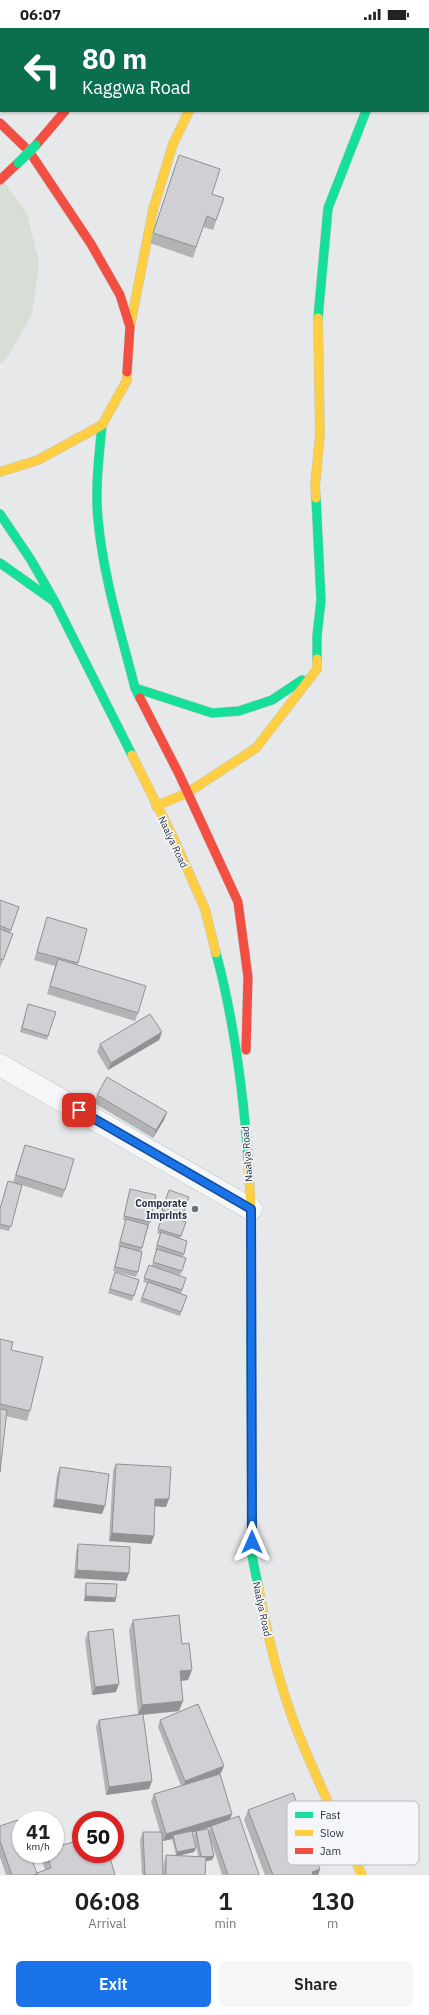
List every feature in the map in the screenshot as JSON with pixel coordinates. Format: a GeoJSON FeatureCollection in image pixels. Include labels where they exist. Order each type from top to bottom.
{"type":"FeatureCollection","features":[{"type":"Feature","properties":{"kind":"main road"},"geometry":{"type":"LineString","coordinates":[[0,180],[36,145],[63,112]]}},
{"type":"Feature","properties":{"kind":"main road"},"geometry":{"type":"LineString","coordinates":[[189,112],[173,144],[153,210],[130,327],[127,380],[102,425],[98,461],[98,519],[108,580],[136,688],[238,902],[248,977],[244,1101]]}},
{"type":"Feature","properties":{"kind":"main road"},"geometry":{"type":"LineString","coordinates":[[156,806],[187,793],[256,748],[317,669],[317,636],[321,600],[316,486],[320,435],[318,321],[328,208],[366,112]]}},
{"type":"Feature","properties":{"kind":"main road"},"geometry":{"type":"LineString","coordinates":[[0,123],[29,152],[87,239],[120,295],[130,327]]}},
{"type":"Feature","properties":{"kind":"main road"},"geometry":{"type":"LineString","coordinates":[[0,472],[38,460],[102,425]]}},
{"type":"Feature","properties":{"kind":"main road","name":"Naalya Road"},"geometry":{"type":"LineString","coordinates":[[0,514],[31,560],[55,602],[96,682],[156,806],[173,837],[205,909],[227,994],[244,1101],[251,1209],[252,1556],[267,1633],[292,1717],[328,1801]]}},
{"type":"Feature","properties":{"kind":"main road"},"geometry":{"type":"LineString","coordinates":[[0,563],[55,602]]}},
{"type":"Feature","properties":{"kind":"main road"},"geometry":{"type":"LineString","coordinates":[[136,688],[212,713],[239,710],[272,700],[317,669]]}},
{"type":"Feature","properties":{"kind":"main road","name":"Naalya Road"},"geometry":{"type":"LineString","coordinates":[[357,1865],[362,1875]]}},
{"type":"Feature","properties":{"kind":"street"},"geometry":{"type":"LineString","coordinates":[[0,1065],[251,1209]]}},
{"type":"Feature","properties":{"kind":"shaded area"},"geometry":{"type":"Polygon","coordinates":[[[0,176],[27,214],[39,263],[32,314],[7,358],[0,364],[0,176]]]}},
{"type":"Feature","properties":{"kind":"building"},"geometry":{"type":"Polygon","coordinates":[[[179,155],[220,169],[212,194],[224,198],[216,220],[207,216],[196,247],[153,233],[179,155]]]}},
{"type":"Feature","properties":{"kind":"building"},"geometry":{"type":"Polygon","coordinates":[[[0,900],[19,907],[11,930],[0,926],[0,900]]]}},
{"type":"Feature","properties":{"kind":"building"},"geometry":{"type":"Polygon","coordinates":[[[47,917],[87,929],[78,963],[37,952],[47,917]]]}},
{"type":"Feature","properties":{"kind":"building"},"geometry":{"type":"Polygon","coordinates":[[[0,929],[13,934],[3,960],[0,959],[0,929]]]}},
{"type":"Feature","properties":{"kind":"building"},"geometry":{"type":"Polygon","coordinates":[[[58,959],[146,986],[138,1013],[50,986],[58,959]]]}},
{"type":"Feature","properties":{"kind":"building"},"geometry":{"type":"Polygon","coordinates":[[[28,1004],[56,1012],[48,1036],[22,1028],[28,1004]]]}},
{"type":"Feature","properties":{"kind":"building"},"geometry":{"type":"Polygon","coordinates":[[[150,1014],[162,1032],[111,1063],[100,1044],[150,1014]]]}},
{"type":"Feature","properties":{"kind":"building"},"geometry":{"type":"Polygon","coordinates":[[[107,1077],[167,1112],[156,1130],[97,1095],[107,1077]]]}},
{"type":"Feature","properties":{"kind":"building"},"geometry":{"type":"Polygon","coordinates":[[[25,1145],[74,1159],[65,1190],[16,1175],[25,1145]]]}},
{"type":"Feature","properties":{"kind":"building"},"geometry":{"type":"Polygon","coordinates":[[[8,1181],[22,1185],[11,1227],[0,1224],[0,1209],[8,1181]]]}},
{"type":"Feature","properties":{"kind":"building"},"geometry":{"type":"Polygon","coordinates":[[[130,1189],[156,1195],[150,1222],[124,1216],[130,1189]]]}},
{"type":"Feature","properties":{"kind":"building"},"geometry":{"type":"Polygon","coordinates":[[[169,1190],[189,1197],[182,1217],[162,1210],[169,1190]]]}},
{"type":"Feature","properties":{"kind":"building"},"geometry":{"type":"Polygon","coordinates":[[[163,1214],[186,1222],[181,1236],[158,1229],[163,1214]]]}},
{"type":"Feature","properties":{"kind":"building"},"geometry":{"type":"Polygon","coordinates":[[[126,1219],[148,1225],[142,1248],[120,1242],[126,1219]]]}},
{"type":"Feature","properties":{"kind":"building"},"geometry":{"type":"Polygon","coordinates":[[[161,1232],[187,1241],[184,1254],[157,1245],[161,1232]]]}},
{"type":"Feature","properties":{"kind":"building"},"geometry":{"type":"Polygon","coordinates":[[[120,1246],[142,1252],[138,1272],[115,1267],[120,1246]]]}},
{"type":"Feature","properties":{"kind":"building"},"geometry":{"type":"Polygon","coordinates":[[[157,1249],[186,1258],[182,1271],[153,1262],[157,1249]]]}},
{"type":"Feature","properties":{"kind":"building"},"geometry":{"type":"Polygon","coordinates":[[[149,1265],[186,1278],[182,1290],[144,1278],[149,1265]]]}},
{"type":"Feature","properties":{"kind":"building"},"geometry":{"type":"Polygon","coordinates":[[[115,1272],[139,1280],[134,1296],[110,1289],[115,1272]]]}},
{"type":"Feature","properties":{"kind":"building"},"geometry":{"type":"Polygon","coordinates":[[[148,1282],[187,1296],[181,1312],[142,1298],[148,1282]]]}},
{"type":"Feature","properties":{"kind":"building"},"geometry":{"type":"Polygon","coordinates":[[[0,1339],[13,1342],[11,1350],[43,1357],[30,1411],[0,1404],[0,1339]]]}},
{"type":"Feature","properties":{"kind":"building"},"geometry":{"type":"Polygon","coordinates":[[[0,1409],[7,1410],[0,1472],[0,1409]]]}},
{"type":"Feature","properties":{"kind":"building"},"geometry":{"type":"Polygon","coordinates":[[[116,1464],[171,1467],[169,1499],[155,1499],[154,1536],[112,1533],[116,1464]]]}},
{"type":"Feature","properties":{"kind":"building"},"geometry":{"type":"Polygon","coordinates":[[[60,1467],[109,1474],[105,1506],[56,1499],[60,1467]]]}},
{"type":"Feature","properties":{"kind":"building"},"geometry":{"type":"Polygon","coordinates":[[[78,1544],[130,1547],[129,1573],[77,1570],[78,1544]]]}},
{"type":"Feature","properties":{"kind":"building"},"geometry":{"type":"Polygon","coordinates":[[[86,1583],[117,1584],[116,1598],[86,1596],[86,1583]]]}},
{"type":"Feature","properties":{"kind":"building"},"geometry":{"type":"Polygon","coordinates":[[[179,1615],[182,1644],[189,1643],[192,1670],[180,1671],[183,1701],[142,1705],[133,1620],[179,1615]]]}},
{"type":"Feature","properties":{"kind":"building"},"geometry":{"type":"Polygon","coordinates":[[[113,1629],[119,1684],[95,1687],[88,1632],[113,1629]]]}},
{"type":"Feature","properties":{"kind":"building"},"geometry":{"type":"Polygon","coordinates":[[[198,1704],[224,1766],[185,1781],[160,1720],[198,1704]]]}},
{"type":"Feature","properties":{"kind":"building"},"geometry":{"type":"Polygon","coordinates":[[[143,1714],[152,1781],[109,1787],[99,1720],[143,1714]]]}},
{"type":"Feature","properties":{"kind":"building"},"geometry":{"type":"Polygon","coordinates":[[[220,1774],[232,1814],[166,1834],[154,1794],[220,1774]]]}},
{"type":"Feature","properties":{"kind":"building"},"geometry":{"type":"Polygon","coordinates":[[[293,1793],[296,1801],[287,1801],[287,1865],[318,1865],[320,1869],[312,1872],[313,1875],[273,1875],[248,1810],[293,1793]]]}},
{"type":"Feature","properties":{"kind":"building"},"geometry":{"type":"Polygon","coordinates":[[[239,1816],[259,1875],[228,1875],[211,1826],[239,1816]]]}},
{"type":"Feature","properties":{"kind":"building"},"geometry":{"type":"Polygon","coordinates":[[[12,1822],[12,1863],[33,1863],[37,1874],[12,1875],[0,1841],[0,1826],[12,1822]]]}},
{"type":"Feature","properties":{"kind":"building"},"geometry":{"type":"Polygon","coordinates":[[[208,1829],[214,1856],[206,1857],[201,1856],[196,1831],[208,1829]]]}},
{"type":"Feature","properties":{"kind":"building"},"geometry":{"type":"Polygon","coordinates":[[[192,1831],[196,1848],[177,1852],[173,1835],[192,1831]]]}},
{"type":"Feature","properties":{"kind":"building"},"geometry":{"type":"Polygon","coordinates":[[[143,1832],[162,1832],[163,1875],[145,1875],[143,1832]]]}},
{"type":"Feature","properties":{"kind":"building"},"geometry":{"type":"Polygon","coordinates":[[[72,1842],[72,1863],[112,1863],[115,1875],[37,1875],[37,1873],[51,1868],[50,1863],[64,1863],[64,1845],[72,1842]]]}},
{"type":"Feature","properties":{"kind":"building"},"geometry":{"type":"Polygon","coordinates":[[[166,1855],[206,1857],[205,1875],[166,1875],[166,1855]]]}},
{"type":"Feature","properties":{"kind":"traffic: fast"},"geometry":{"type":"LineString","coordinates":[[318,318],[328,208],[366,112]]}},
{"type":"Feature","properties":{"kind":"traffic: fast"},"geometry":{"type":"LineString","coordinates":[[18,163],[36,145]]}},
{"type":"Feature","properties":{"kind":"traffic: fast"},"geometry":{"type":"LineString","coordinates":[[102,425],[97,496],[100,540],[113,604],[135,688],[140,698]]}},
{"type":"Feature","properties":{"kind":"traffic: fast"},"geometry":{"type":"LineString","coordinates":[[316,498],[321,600],[317,636],[317,659]]}},
{"type":"Feature","properties":{"kind":"traffic: fast"},"geometry":{"type":"LineString","coordinates":[[0,514],[31,560],[55,602],[132,755]]}},
{"type":"Feature","properties":{"kind":"traffic: fast"},"geometry":{"type":"LineString","coordinates":[[0,563],[55,602]]}},
{"type":"Feature","properties":{"kind":"traffic: fast"},"geometry":{"type":"LineString","coordinates":[[135,688],[212,713],[239,711],[272,700],[302,680]]}},
{"type":"Feature","properties":{"kind":"traffic: fast"},"geometry":{"type":"LineString","coordinates":[[216,953],[233,1029],[248,1159]]}},
{"type":"Feature","properties":{"kind":"traffic: fast"},"geometry":{"type":"LineString","coordinates":[[251,1324],[252,1556],[258,1585]]}},
{"type":"Feature","properties":{"kind":"traffic: slow"},"geometry":{"type":"LineString","coordinates":[[130,327],[153,210],[173,144],[189,112]]}},
{"type":"Feature","properties":{"kind":"traffic: slow"},"geometry":{"type":"LineString","coordinates":[[316,498],[315,486],[320,435],[318,318]]}},
{"type":"Feature","properties":{"kind":"traffic: slow"},"geometry":{"type":"LineString","coordinates":[[0,472],[38,460],[102,425],[127,380],[127,372]]}},
{"type":"Feature","properties":{"kind":"traffic: slow"},"geometry":{"type":"LineString","coordinates":[[156,806],[187,793],[256,748],[317,669],[317,659]]}},
{"type":"Feature","properties":{"kind":"traffic: slow"},"geometry":{"type":"LineString","coordinates":[[132,755],[173,837],[205,909],[216,953]]}},
{"type":"Feature","properties":{"kind":"traffic: slow"},"geometry":{"type":"LineString","coordinates":[[248,1159],[251,1209],[251,1324]]}},
{"type":"Feature","properties":{"kind":"traffic: slow"},"geometry":{"type":"LineString","coordinates":[[258,1585],[272,1652],[281,1685],[300,1737],[328,1801]]}},
{"type":"Feature","properties":{"kind":"traffic: slow"},"geometry":{"type":"LineString","coordinates":[[357,1865],[362,1875]]}},
{"type":"Feature","properties":{"kind":"traffic: jam"},"geometry":{"type":"LineString","coordinates":[[36,145],[64,112]]}},
{"type":"Feature","properties":{"kind":"traffic: jam"},"geometry":{"type":"LineString","coordinates":[[0,123],[29,151],[91,244],[120,295],[130,327],[127,372]]}},
{"type":"Feature","properties":{"kind":"traffic: jam"},"geometry":{"type":"LineString","coordinates":[[0,180],[18,163]]}},
{"type":"Feature","properties":{"kind":"traffic: jam"},"geometry":{"type":"LineString","coordinates":[[140,698],[179,774],[238,902],[248,977],[246,1050]]}},
{"type":"Feature","properties":{"kind":"place","name":"Comporate Imprints"},"geometry":{"type":"Point","coordinates":[195,1209]}},
{"type":"Feature","properties":{"kind":"route"},"geometry":{"type":"LineString","coordinates":[[79,1110],[251,1209],[252,1542]]}}]}
